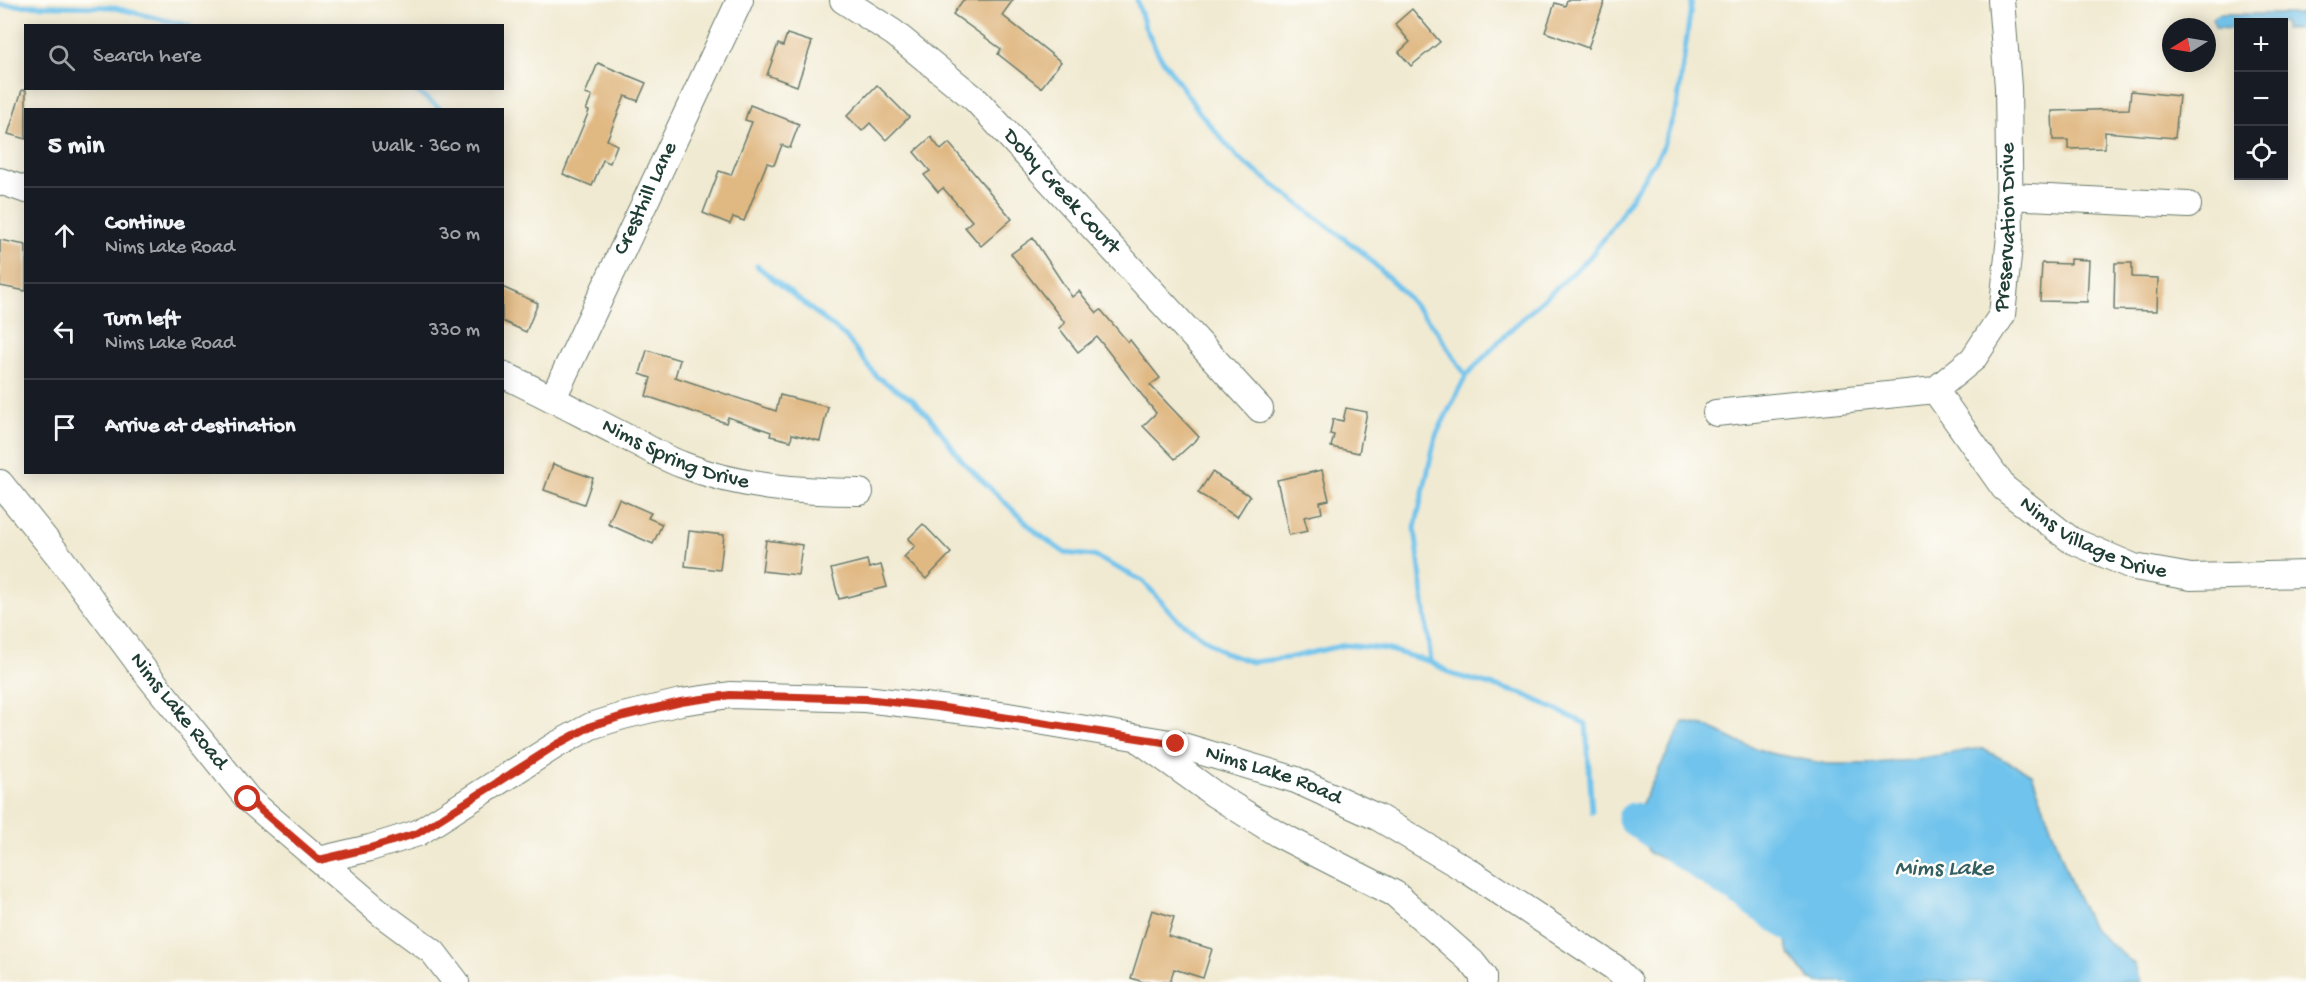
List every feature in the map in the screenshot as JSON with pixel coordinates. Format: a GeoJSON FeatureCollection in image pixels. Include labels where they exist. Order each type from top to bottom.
{"type":"FeatureCollection","features":[{"type":"Feature","properties":{"kind":"street","name":"Cresthill Lane"},"geometry":{"type":"LineString","coordinates":[[553,398],[740,0]]}},
{"type":"Feature","properties":{"kind":"street","name":"Doby Creek Court"},"geometry":{"type":"LineString","coordinates":[[843,0],[894,33],[976,100],[1260,409]]}},
{"type":"Feature","properties":{"kind":"street","name":"Preservation Drive"},"geometry":{"type":"LineString","coordinates":[[1935,390],[1973,359],[2002,315],[2010,236],[2007,87],[2001,0]]}},
{"type":"Feature","properties":{"kind":"street"},"geometry":{"type":"LineString","coordinates":[[0,181],[24,189]]}},
{"type":"Feature","properties":{"kind":"street"},"geometry":{"type":"LineString","coordinates":[[2009,196],[2188,205]]}},
{"type":"Feature","properties":{"kind":"street","name":"Nims Spring Drive"},"geometry":{"type":"LineString","coordinates":[[504,375],[682,465],[723,478],[769,487],[823,492],[860,492]]}},
{"type":"Feature","properties":{"kind":"street"},"geometry":{"type":"LineString","coordinates":[[1716,413],[1935,390]]}},
{"type":"Feature","properties":{"kind":"street","name":"Nims Village Drive"},"geometry":{"type":"LineString","coordinates":[[1935,390],[2004,488],[2071,540],[2134,567],[2191,577],[2306,574]]}},
{"type":"Feature","properties":{"kind":"street","name":"Nims Lake Road"},"geometry":{"type":"LineString","coordinates":[[0,483],[62,560],[144,670],[248,799],[319,860],[370,848],[418,833],[556,745],[591,726],[623,716],[681,702],[730,695],[865,699],[1008,716],[1176,744],[1296,780],[1379,818],[1534,913],[1615,968],[1620,980]]}},
{"type":"Feature","properties":{"kind":"street"},"geometry":{"type":"LineString","coordinates":[[1137,738],[1214,794],[1278,834],[1395,894],[1472,962],[1483,976],[1483,982]]}},
{"type":"Feature","properties":{"kind":"street"},"geometry":{"type":"LineString","coordinates":[[319,860],[383,915],[433,952],[456,982]]}},
{"type":"Feature","properties":{"kind":"water"},"geometry":{"type":"Polygon","coordinates":[[[2219,14],[2306,14],[2306,29],[2288,29],[2288,18],[2234,18],[2234,29],[2216,28],[2216,18],[2213,18],[2219,14]]]}},
{"type":"Feature","properties":{"kind":"water","name":"Mims Lake"},"geometry":{"type":"Polygon","coordinates":[[[1683,722],[1709,727],[1738,742],[1769,753],[1827,764],[1911,760],[1981,748],[2032,774],[2073,888],[2092,928],[2135,965],[2140,982],[1817,982],[1809,979],[1789,953],[1782,926],[1754,892],[1649,853],[1634,819],[1683,722]]]}},
{"type":"Feature","properties":{"kind":"building"},"geometry":{"type":"Polygon","coordinates":[[[963,0],[1013,0],[1002,15],[1061,62],[1041,88],[998,54],[1001,49],[953,14],[963,0]]]}},
{"type":"Feature","properties":{"kind":"building"},"geometry":{"type":"Polygon","coordinates":[[[1567,0],[1605,0],[1588,48],[1545,32],[1555,3],[1565,6],[1567,0]]]}},
{"type":"Feature","properties":{"kind":"building"},"geometry":{"type":"Polygon","coordinates":[[[1412,9],[1440,42],[1411,66],[1399,52],[1410,42],[1395,24],[1412,9]]]}},
{"type":"Feature","properties":{"kind":"building"},"geometry":{"type":"Polygon","coordinates":[[[787,34],[812,42],[797,86],[767,75],[778,44],[783,46],[787,34]]]}},
{"type":"Feature","properties":{"kind":"building"},"geometry":{"type":"Polygon","coordinates":[[[598,63],[646,83],[638,101],[625,96],[607,140],[617,145],[610,163],[603,160],[592,186],[563,174],[589,111],[586,110],[592,96],[585,94],[598,63]]]}},
{"type":"Feature","properties":{"kind":"building"},"geometry":{"type":"Polygon","coordinates":[[[877,85],[909,117],[886,140],[870,123],[862,131],[847,116],[877,85]]]}},
{"type":"Feature","properties":{"kind":"building"},"geometry":{"type":"Polygon","coordinates":[[[22,90],[26,90],[24,138],[8,134],[22,90]]]}},
{"type":"Feature","properties":{"kind":"building"},"geometry":{"type":"Polygon","coordinates":[[[2131,91],[2179,96],[2175,138],[2105,132],[2105,148],[2068,149],[2068,140],[2053,140],[2052,111],[2129,109],[2131,91]]]}},
{"type":"Feature","properties":{"kind":"building"},"geometry":{"type":"Polygon","coordinates":[[[750,105],[799,124],[790,148],[782,145],[774,165],[767,163],[744,221],[733,217],[730,224],[703,213],[719,171],[731,175],[752,122],[745,120],[750,105]]]}},
{"type":"Feature","properties":{"kind":"building"},"geometry":{"type":"Polygon","coordinates":[[[931,137],[941,150],[949,143],[1012,219],[981,246],[965,227],[972,221],[943,188],[938,192],[924,175],[930,171],[914,152],[931,137]]]}},
{"type":"Feature","properties":{"kind":"building"},"geometry":{"type":"Polygon","coordinates":[[[1033,238],[1072,297],[1079,291],[1097,313],[1101,310],[1128,342],[1130,340],[1160,378],[1150,385],[1199,437],[1175,459],[1143,426],[1156,413],[1097,337],[1078,352],[1059,328],[1065,323],[1011,254],[1033,238]]]}},
{"type":"Feature","properties":{"kind":"building"},"geometry":{"type":"Polygon","coordinates":[[[0,240],[24,245],[24,291],[0,286],[0,240]]]}},
{"type":"Feature","properties":{"kind":"building"},"geometry":{"type":"Polygon","coordinates":[[[2070,259],[2089,260],[2087,302],[2040,301],[2042,263],[2070,264],[2070,259]]]}},
{"type":"Feature","properties":{"kind":"building"},"geometry":{"type":"Polygon","coordinates":[[[2115,263],[2132,263],[2132,277],[2158,278],[2157,311],[2114,310],[2115,263]]]}},
{"type":"Feature","properties":{"kind":"building"},"geometry":{"type":"Polygon","coordinates":[[[504,288],[538,303],[526,332],[504,322],[504,288]]]}},
{"type":"Feature","properties":{"kind":"building"},"geometry":{"type":"Polygon","coordinates":[[[647,350],[680,360],[675,377],[776,411],[780,395],[828,407],[820,441],[792,434],[791,441],[770,436],[771,432],[728,417],[726,423],[646,396],[651,378],[640,374],[647,350]]]}},
{"type":"Feature","properties":{"kind":"building"},"geometry":{"type":"Polygon","coordinates":[[[1346,408],[1367,412],[1359,453],[1331,447],[1334,435],[1330,434],[1333,419],[1343,421],[1346,408]]]}},
{"type":"Feature","properties":{"kind":"building"},"geometry":{"type":"Polygon","coordinates":[[[553,464],[593,478],[584,504],[544,490],[553,464]]]}},
{"type":"Feature","properties":{"kind":"building"},"geometry":{"type":"Polygon","coordinates":[[[1322,470],[1329,500],[1320,502],[1322,513],[1304,517],[1308,531],[1289,535],[1277,480],[1322,470]]]}},
{"type":"Feature","properties":{"kind":"building"},"geometry":{"type":"Polygon","coordinates":[[[1212,472],[1250,496],[1237,517],[1198,493],[1212,472]]]}},
{"type":"Feature","properties":{"kind":"building"},"geometry":{"type":"Polygon","coordinates":[[[619,499],[651,513],[648,518],[662,524],[653,544],[608,524],[619,499]]]}},
{"type":"Feature","properties":{"kind":"building"},"geometry":{"type":"Polygon","coordinates":[[[923,524],[951,553],[926,579],[904,557],[915,546],[908,539],[923,524]]]}},
{"type":"Feature","properties":{"kind":"building"},"geometry":{"type":"Polygon","coordinates":[[[689,531],[724,535],[720,570],[685,566],[689,531]]]}},
{"type":"Feature","properties":{"kind":"building"},"geometry":{"type":"Polygon","coordinates":[[[766,540],[802,545],[798,575],[762,571],[766,540]]]}},
{"type":"Feature","properties":{"kind":"building"},"geometry":{"type":"Polygon","coordinates":[[[867,560],[869,568],[881,565],[887,587],[839,599],[831,569],[867,560]]]}},
{"type":"Feature","properties":{"kind":"building"},"geometry":{"type":"Polygon","coordinates":[[[1152,910],[1174,917],[1168,936],[1212,949],[1203,978],[1174,969],[1170,982],[1143,982],[1131,978],[1152,910]]]}},
{"type":"Feature","properties":{"kind":"waterway"},"geometry":{"type":"LineString","coordinates":[[1137,0],[1145,27],[1158,53],[1200,113],[1238,158],[1362,252],[1435,328],[1466,376]]}},
{"type":"Feature","properties":{"kind":"waterway"},"geometry":{"type":"LineString","coordinates":[[1431,662],[1415,528],[1436,435],[1466,376],[1510,330],[1588,259],[1610,231],[1661,151],[1677,107],[1692,0]]}},
{"type":"Feature","properties":{"kind":"waterway"},"geometry":{"type":"LineString","coordinates":[[0,5],[111,7],[181,24]]}},
{"type":"Feature","properties":{"kind":"waterway"},"geometry":{"type":"LineString","coordinates":[[415,90],[439,108]]}},
{"type":"Feature","properties":{"kind":"waterway"},"geometry":{"type":"LineString","coordinates":[[757,266],[846,337],[877,377],[912,399],[934,422],[963,462],[1037,533],[1065,553],[1094,556],[1143,581],[1176,618],[1223,652],[1251,662],[1288,658],[1345,645],[1386,649],[1431,662],[1454,675],[1523,694],[1586,724],[1592,812]]}},
{"type":"Feature","properties":{"kind":"waterway"},"geometry":{"type":"LineString","coordinates":[[1634,819],[1875,982]]}},
{"type":"Feature","properties":{"kind":"route"},"geometry":{"type":"LineString","coordinates":[[248,799],[319,860],[370,848],[418,833],[556,745],[591,726],[681,702],[730,695],[865,699],[938,707],[1008,716],[1176,744]]}}]}
